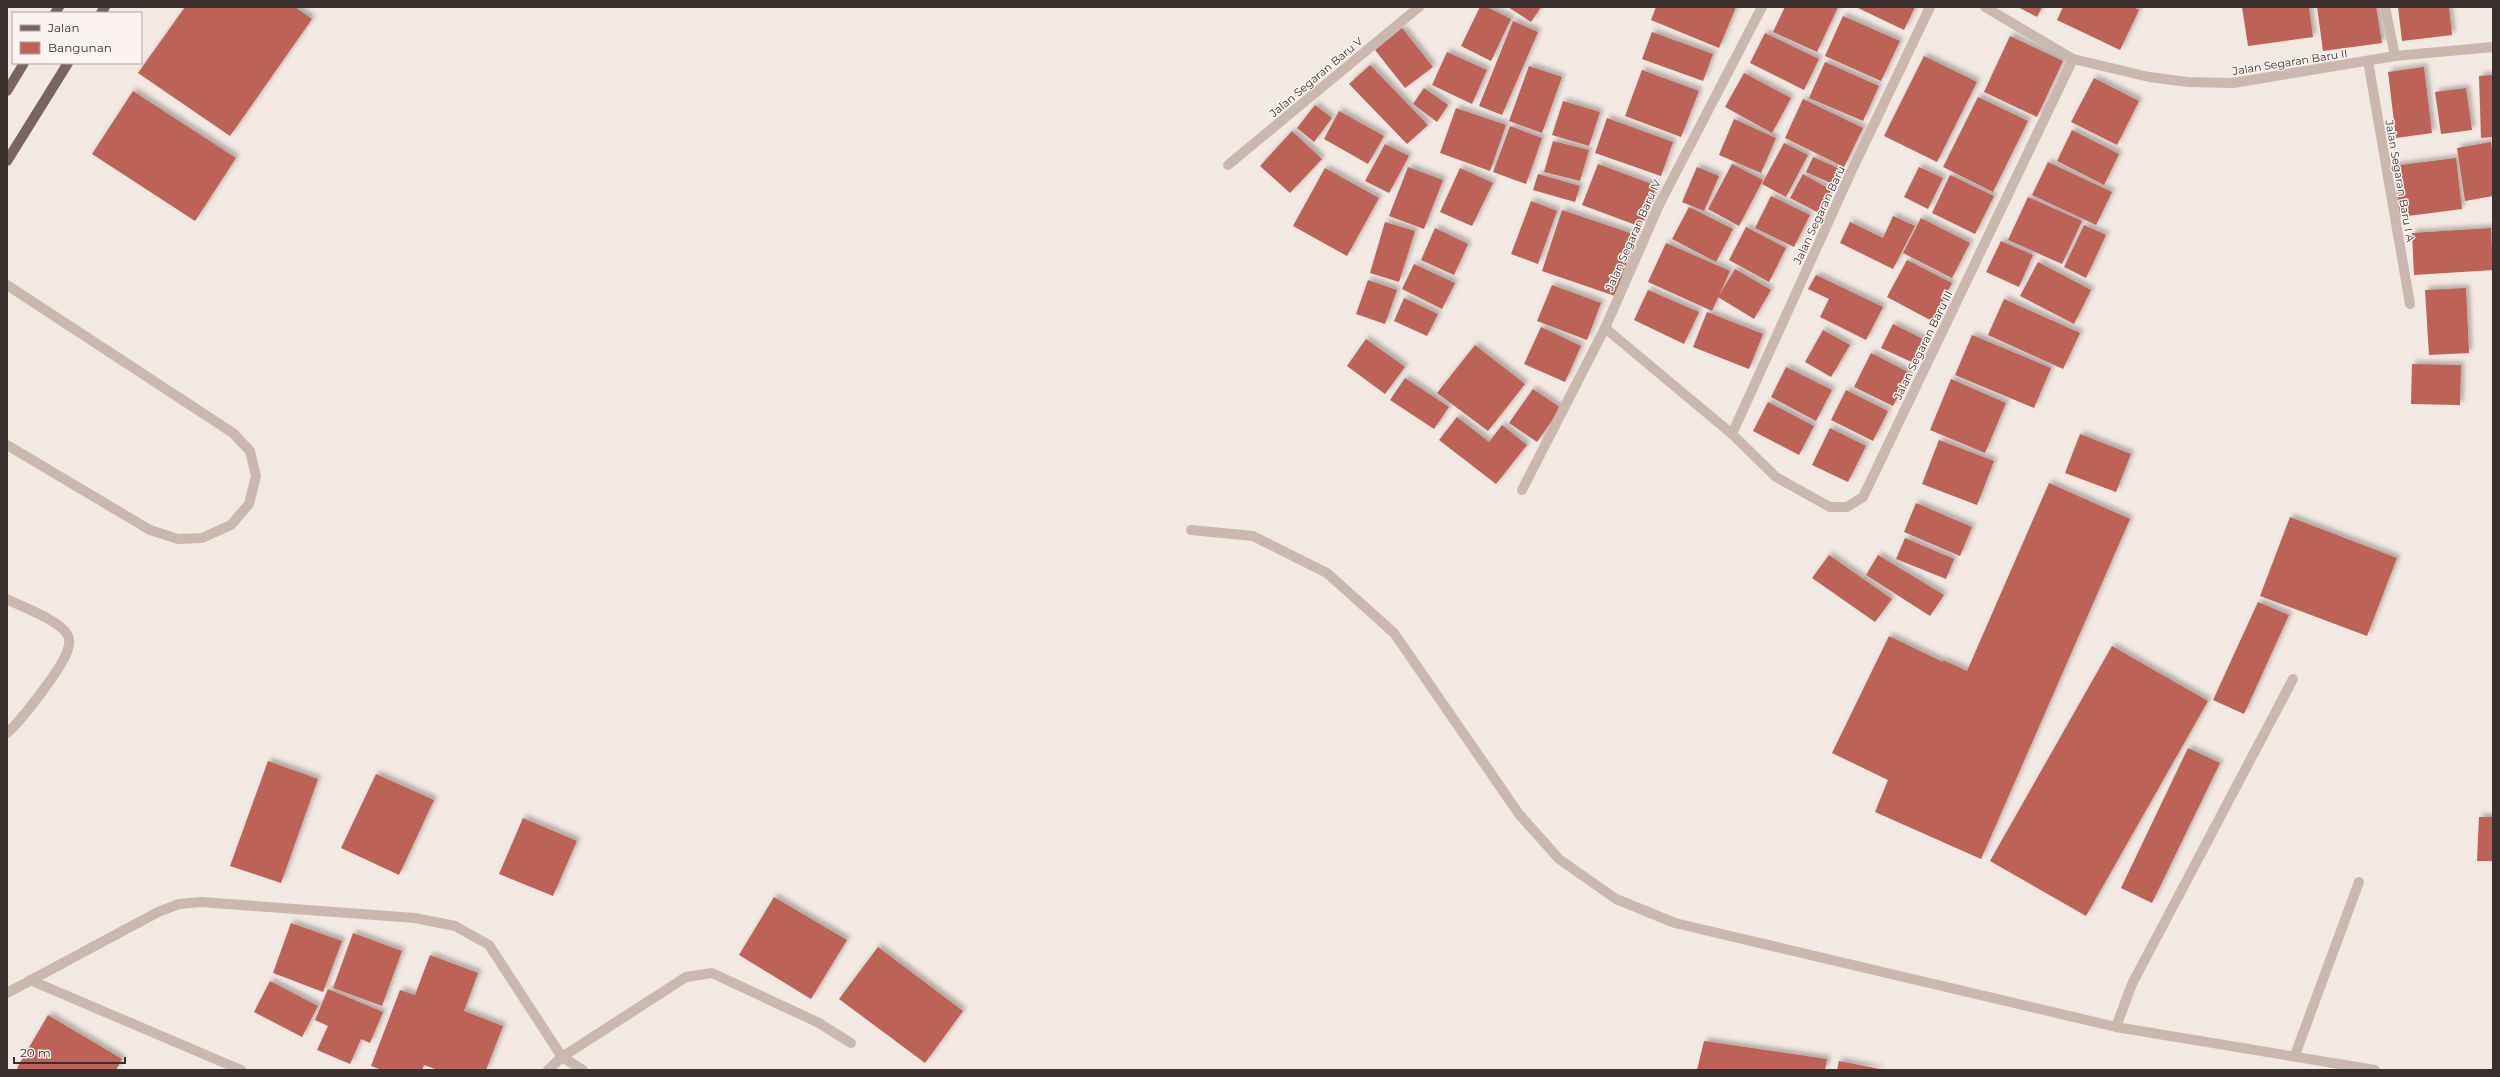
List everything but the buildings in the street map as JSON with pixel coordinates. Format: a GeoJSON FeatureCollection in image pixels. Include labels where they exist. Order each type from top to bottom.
{"type":"FeatureCollection","features":[{"type":"Feature","properties":{"kind":"main road"},"geometry":{"type":"LineString","coordinates":[[7,91],[23,64]]}},
{"type":"Feature","properties":{"kind":"main road"},"geometry":{"type":"LineString","coordinates":[[7,160],[67,64]]}},
{"type":"Feature","properties":{"kind":"street","name":"Jalan Segaran Baru V"},"geometry":{"type":"LineString","coordinates":[[1228,165],[1419,7]]}},
{"type":"Feature","properties":{"kind":"street","name":"Jalan Segaran Baru IV"},"geometry":{"type":"LineString","coordinates":[[1522,490],[1605,328],[1660,202],[1762,7]]}},
{"type":"Feature","properties":{"kind":"street","name":"Jalan Segaran Baru"},"geometry":{"type":"LineString","coordinates":[[1732,434],[1852,170],[1930,7]]}},
{"type":"Feature","properties":{"kind":"street","name":"Jalan Segaran Baru II"},"geometry":{"type":"LineString","coordinates":[[1985,7],[2073,59],[2149,77],[2188,82],[2233,84],[2368,62],[2395,56],[2493,47]]}},
{"type":"Feature","properties":{"kind":"street"},"geometry":{"type":"LineString","coordinates":[[2385,7],[2395,56]]}},
{"type":"Feature","properties":{"kind":"street","name":"Jalan Segaran Baru III"},"geometry":{"type":"LineString","coordinates":[[1732,434],[1776,477],[1830,508],[1847,507],[1863,497],[2073,59]]}},
{"type":"Feature","properties":{"kind":"street","name":"Jalan Segaran Baru I A"},"geometry":{"type":"LineString","coordinates":[[2368,62],[2410,304]]}},
{"type":"Feature","properties":{"kind":"street"},"geometry":{"type":"LineString","coordinates":[[7,286],[234,433],[250,451],[256,476],[248,504],[231,525],[202,538],[178,538],[150,530],[7,446]]}},
{"type":"Feature","properties":{"kind":"street"},"geometry":{"type":"LineString","coordinates":[[1605,328],[1732,434]]}},
{"type":"Feature","properties":{"kind":"street"},"geometry":{"type":"LineString","coordinates":[[1191,530],[1253,536],[1328,573],[1394,633],[1519,814],[1559,859],[1616,899],[1675,923],[2116,1027],[2295,1055],[2375,1070]]}},
{"type":"Feature","properties":{"kind":"street"},"geometry":{"type":"LineString","coordinates":[[7,599],[60,626],[68,635],[70,644],[67,654],[44,687],[7,733]]}},
{"type":"Feature","properties":{"kind":"street"},"geometry":{"type":"LineString","coordinates":[[2116,1027],[2132,984],[2293,679]]}},
{"type":"Feature","properties":{"kind":"street"},"geometry":{"type":"LineString","coordinates":[[2295,1055],[2359,882]]}},
{"type":"Feature","properties":{"kind":"street"},"geometry":{"type":"LineString","coordinates":[[7,993],[158,912],[179,904],[201,902],[415,918],[455,926],[489,945],[562,1057],[583,1070]]}},
{"type":"Feature","properties":{"kind":"street"},"geometry":{"type":"LineString","coordinates":[[548,1070],[562,1057],[686,977],[712,973],[819,1023],[851,1043]]}},
{"type":"Feature","properties":{"kind":"street"},"geometry":{"type":"LineString","coordinates":[[30,980],[241,1070]]}}]}
